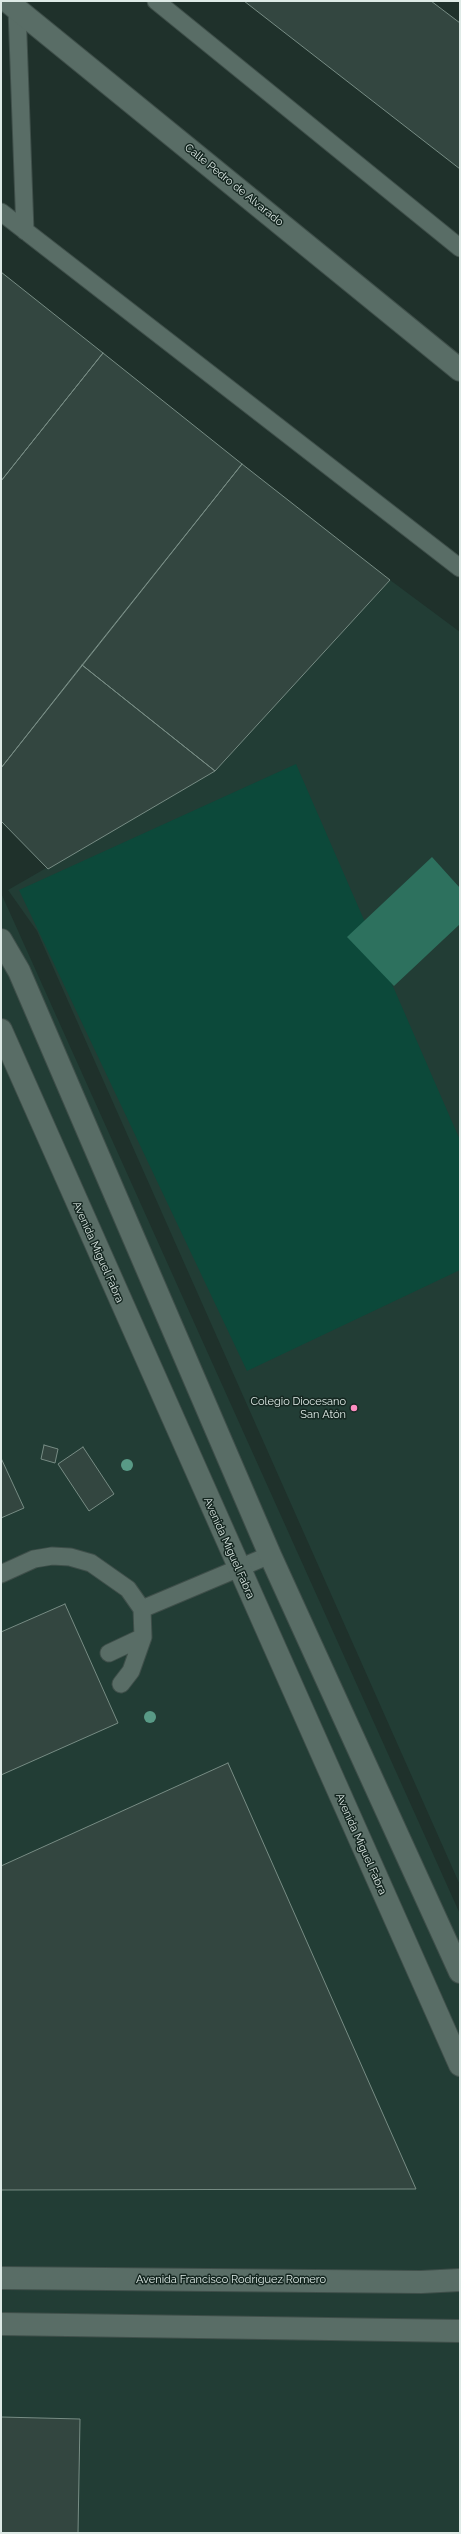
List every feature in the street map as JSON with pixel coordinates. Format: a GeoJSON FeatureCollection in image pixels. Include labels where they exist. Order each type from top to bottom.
{"type":"FeatureCollection","features":[{"type":"Feature","properties":{"kind":"street","name":"Calle Pedro de Alvarado"},"geometry":{"type":"LineString","coordinates":[[12,5],[460,370]]}},
{"type":"Feature","properties":{"kind":"street"},"geometry":{"type":"LineString","coordinates":[[1,940],[22,978],[270,1555],[460,1972]]}},
{"type":"Feature","properties":{"kind":"street","name":"Avenida Miguel Fabra"},"geometry":{"type":"LineString","coordinates":[[1,1030],[238,1569],[460,2065]]}},
{"type":"Feature","properties":{"kind":"street","name":"Avenida Francisco Rodríguez Romero"},"geometry":{"type":"LineString","coordinates":[[1,2278],[421,2282],[460,2280]]}},
{"type":"Feature","properties":{"kind":"street"},"geometry":{"type":"LineString","coordinates":[[1,2324],[460,2331]]}},
{"type":"Feature","properties":{"kind":"lane"},"geometry":{"type":"LineString","coordinates":[[156,1],[460,248]]}},
{"type":"Feature","properties":{"kind":"lane"},"geometry":{"type":"LineString","coordinates":[[12,5],[25,231]]}},
{"type":"Feature","properties":{"kind":"lane"},"geometry":{"type":"LineString","coordinates":[[1,212],[460,568]]}},
{"type":"Feature","properties":{"kind":"lane"},"geometry":{"type":"LineString","coordinates":[[142,1609],[270,1555]]}},
{"type":"Feature","properties":{"kind":"lane"},"geometry":{"type":"LineString","coordinates":[[1,1574],[34,1560],[52,1556],[70,1557],[91,1564],[128,1589],[142,1609],[143,1637],[131,1671],[121,1684]]}},
{"type":"Feature","properties":{"kind":"lane"},"geometry":{"type":"LineString","coordinates":[[109,1653],[143,1637]]}},
{"type":"Feature","properties":{"kind":"shaded area","name":"Colegio Diocesano San Atón"},"geometry":{"type":"Polygon","coordinates":[[[390,580],[460,632],[460,1885],[37,931],[8,890],[215,771],[390,580]]]}},
{"type":"Feature","properties":{"kind":"shaded area"},"geometry":{"type":"Polygon","coordinates":[[[296,764],[460,1140],[460,1270],[247,1371],[19,890],[296,764]]]}},
{"type":"Feature","properties":{"kind":"shaded area"},"geometry":{"type":"Polygon","coordinates":[[[432,857],[460,888],[460,924],[394,986],[347,937],[432,857]]]}},
{"type":"Feature","properties":{"kind":"shaded area"},"geometry":{"type":"Polygon","coordinates":[[[1,893],[460,1914],[460,2533],[1,2533],[1,893]]]}},
{"type":"Feature","properties":{"kind":"building"},"geometry":{"type":"Polygon","coordinates":[[[244,1],[431,1],[460,23],[460,169],[244,1]]]}},
{"type":"Feature","properties":{"kind":"building"},"geometry":{"type":"Polygon","coordinates":[[[1,272],[103,353],[1,481],[1,272]]]}},
{"type":"Feature","properties":{"kind":"building"},"geometry":{"type":"Polygon","coordinates":[[[103,353],[242,464],[1,768],[1,481],[103,353]]]}},
{"type":"Feature","properties":{"kind":"building"},"geometry":{"type":"Polygon","coordinates":[[[242,464],[390,580],[215,771],[82,665],[242,464]]]}},
{"type":"Feature","properties":{"kind":"building"},"geometry":{"type":"Polygon","coordinates":[[[82,665],[215,771],[48,869],[1,821],[1,768],[82,665]]]}},
{"type":"Feature","properties":{"kind":"building"},"geometry":{"type":"Polygon","coordinates":[[[44,1445],[58,1449],[55,1463],[41,1459],[44,1445]]]}},
{"type":"Feature","properties":{"kind":"building"},"geometry":{"type":"Polygon","coordinates":[[[83,1447],[114,1494],[89,1511],[58,1464],[83,1447]]]}},
{"type":"Feature","properties":{"kind":"building"},"geometry":{"type":"Polygon","coordinates":[[[1,1458],[24,1508],[1,1518],[1,1458]]]}},
{"type":"Feature","properties":{"kind":"building"},"geometry":{"type":"Polygon","coordinates":[[[65,1604],[118,1723],[1,1775],[1,1632],[65,1604]]]}},
{"type":"Feature","properties":{"kind":"building"},"geometry":{"type":"Polygon","coordinates":[[[228,1763],[416,2189],[1,2190],[1,1866],[228,1763]]]}},
{"type":"Feature","properties":{"kind":"building"},"geometry":{"type":"Polygon","coordinates":[[[1,2417],[80,2419],[78,2533],[1,2533],[1,2417]]]}},
{"type":"Feature","properties":{"kind":"place","name":"Colegio Diocesano San Atón"},"geometry":{"type":"Point","coordinates":[354,1408]}}]}
